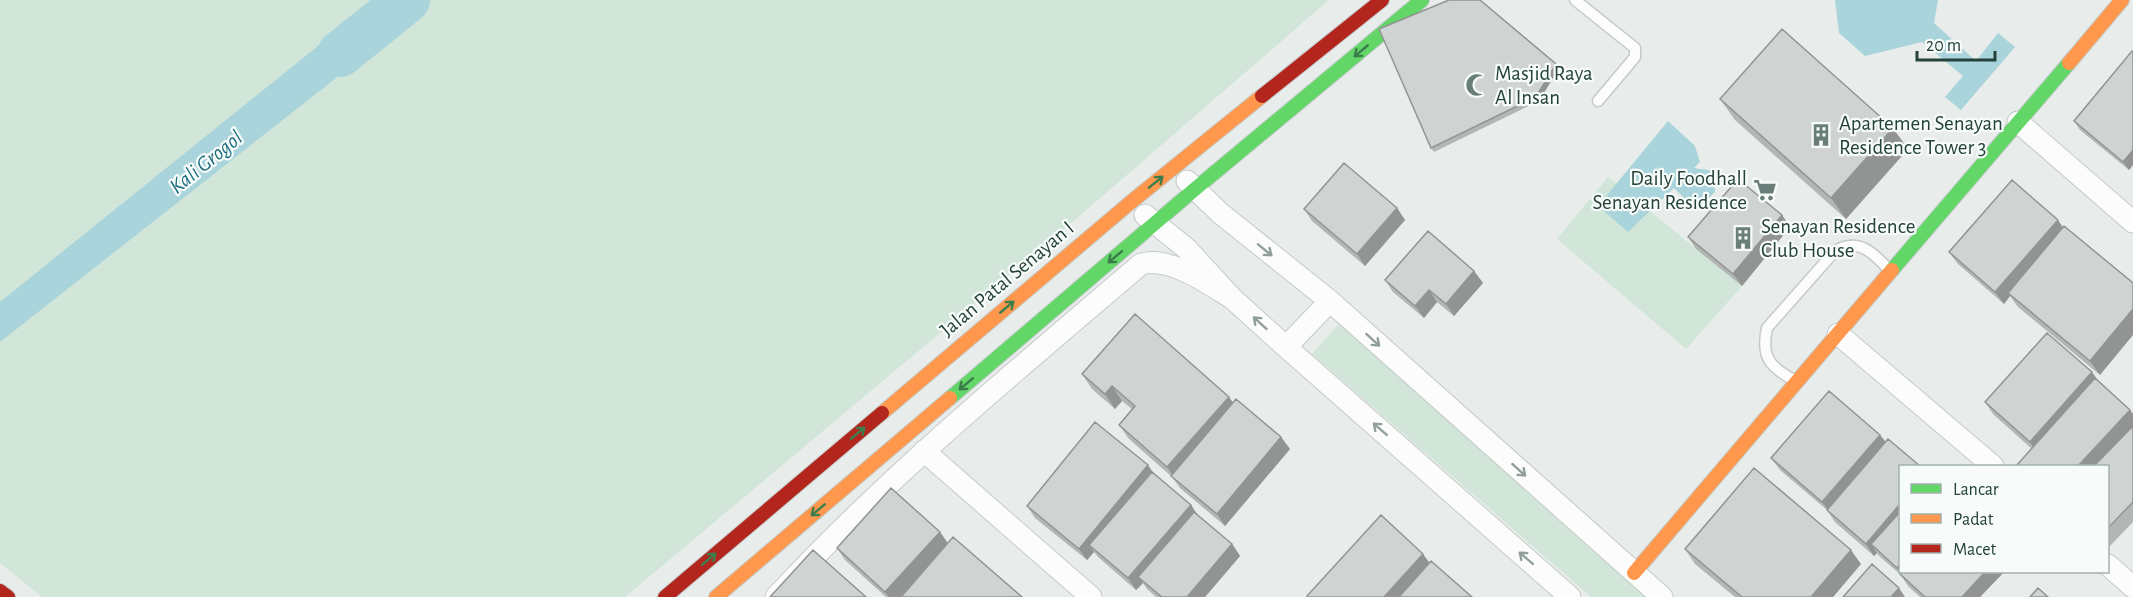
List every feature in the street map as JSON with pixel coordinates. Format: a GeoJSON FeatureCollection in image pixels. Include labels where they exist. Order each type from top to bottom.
{"type":"FeatureCollection","features":[{"type":"Feature","properties":{"kind":"main road","name":"Jalan Patal Senayan I"},"geometry":{"type":"LineString","coordinates":[[665,597],[1131,202],[1382,0]]}},
{"type":"Feature","properties":{"kind":"main road"},"geometry":{"type":"LineString","coordinates":[[716,597],[1195,189],[1422,0]]}},
{"type":"Feature","properties":{"kind":"main road"},"geometry":{"type":"LineString","coordinates":[[1634,573],[2122,0]]}},
{"type":"Feature","properties":{"kind":"main road"},"geometry":{"type":"LineString","coordinates":[[0,591],[8,597]]}},
{"type":"Feature","properties":{"kind":"street"},"geometry":{"type":"LineString","coordinates":[[2019,122],[2133,222]]}},
{"type":"Feature","properties":{"kind":"street"},"geometry":{"type":"LineString","coordinates":[[1175,166],[1220,213],[1330,302],[1662,597]]}},
{"type":"Feature","properties":{"kind":"street"},"geometry":{"type":"LineString","coordinates":[[1131,202],[1154,224],[1187,249],[1233,299],[1286,347],[1570,597]]}},
{"type":"Feature","properties":{"kind":"street"},"geometry":{"type":"LineString","coordinates":[[776,597],[826,544],[924,451],[1141,264],[1159,261],[1201,280],[1233,299]]}},
{"type":"Feature","properties":{"kind":"street"},"geometry":{"type":"LineString","coordinates":[[1286,347],[1330,302]]}},
{"type":"Feature","properties":{"kind":"street"},"geometry":{"type":"LineString","coordinates":[[1838,334],[1992,465]]}},
{"type":"Feature","properties":{"kind":"street"},"geometry":{"type":"LineString","coordinates":[[924,451],[1091,597]]}},
{"type":"Feature","properties":{"kind":"street"},"geometry":{"type":"LineString","coordinates":[[2109,566],[2133,587]]}},
{"type":"Feature","properties":{"kind":"lane"},"geometry":{"type":"LineString","coordinates":[[1575,0],[1635,48],[1635,57],[1598,101]]}},
{"type":"Feature","properties":{"kind":"lane"},"geometry":{"type":"LineString","coordinates":[[1797,382],[1782,374],[1768,360],[1764,344],[1767,328],[1835,251],[1845,245],[1858,246],[1869,251],[1891,272]]}},
{"type":"Feature","properties":{"kind":"green space"},"geometry":{"type":"Polygon","coordinates":[[[0,0],[1329,0],[1076,219],[625,597],[42,597],[0,563],[0,0]]]}},
{"type":"Feature","properties":{"kind":"green space"},"geometry":{"type":"Polygon","coordinates":[[[1608,177],[1742,286],[1686,349],[1557,239],[1608,177]]]}},
{"type":"Feature","properties":{"kind":"green space"},"geometry":{"type":"Polygon","coordinates":[[[1339,324],[1648,597],[1591,597],[1312,354],[1339,324]]]}},
{"type":"Feature","properties":{"kind":"water"},"geometry":{"type":"Polygon","coordinates":[[[375,0],[381,0],[401,27],[0,342],[0,302],[375,0]]]}},
{"type":"Feature","properties":{"kind":"water"},"geometry":{"type":"Polygon","coordinates":[[[1835,0],[1938,0],[1934,23],[1976,61],[1998,33],[2015,47],[1961,110],[1945,97],[1963,76],[1922,42],[1865,56],[1839,33],[1835,0]]]}},
{"type":"Feature","properties":{"kind":"water"},"geometry":{"type":"Polygon","coordinates":[[[1668,121],[1695,146],[1700,162],[1694,168],[1714,171],[1715,192],[1696,210],[1674,188],[1628,232],[1598,206],[1668,121]]]}},
{"type":"Feature","properties":{"kind":"building","name":"Masjid Raya Al Insan"},"geometry":{"type":"Polygon","coordinates":[[[1449,0],[1480,0],[1556,64],[1536,97],[1431,148],[1379,29],[1449,0]]]}},
{"type":"Feature","properties":{"kind":"building","name":"Apartemen Senayan Residence Tower 3"},"geometry":{"type":"Polygon","coordinates":[[[1782,29],[1893,128],[1831,198],[1720,99],[1782,29]]]}},
{"type":"Feature","properties":{"kind":"building"},"geometry":{"type":"Polygon","coordinates":[[[2132,51],[2133,150],[2123,162],[2074,121],[2132,51]]]}},
{"type":"Feature","properties":{"kind":"building"},"geometry":{"type":"Polygon","coordinates":[[[1344,163],[1397,208],[1357,254],[1304,209],[1344,163]]]}},
{"type":"Feature","properties":{"kind":"building","name":"Senayan Residence Club House"},"geometry":{"type":"Polygon","coordinates":[[[1738,179],[1782,215],[1733,274],[1688,237],[1738,179]]]}},
{"type":"Feature","properties":{"kind":"building"},"geometry":{"type":"Polygon","coordinates":[[[2012,180],[2058,220],[1995,292],[1949,252],[2012,180]]]}},
{"type":"Feature","properties":{"kind":"building"},"geometry":{"type":"Polygon","coordinates":[[[2064,226],[2133,283],[2133,309],[2090,361],[2008,293],[2064,226]]]}},
{"type":"Feature","properties":{"kind":"building"},"geometry":{"type":"Polygon","coordinates":[[[1428,231],[1474,271],[1446,304],[1429,290],[1415,306],[1385,280],[1428,231]]]}},
{"type":"Feature","properties":{"kind":"building"},"geometry":{"type":"Polygon","coordinates":[[[1135,314],[1229,397],[1167,467],[1119,425],[1135,406],[1112,386],[1105,394],[1082,374],[1135,314]]]}},
{"type":"Feature","properties":{"kind":"building"},"geometry":{"type":"Polygon","coordinates":[[[2047,333],[2092,372],[2030,442],[1985,402],[2047,333]]]}},
{"type":"Feature","properties":{"kind":"building"},"geometry":{"type":"Polygon","coordinates":[[[2095,378],[2130,410],[2079,465],[2017,465],[2095,378]]]}},
{"type":"Feature","properties":{"kind":"building"},"geometry":{"type":"Polygon","coordinates":[[[1829,391],[1880,435],[1822,502],[1771,458],[1829,391]]]}},
{"type":"Feature","properties":{"kind":"building"},"geometry":{"type":"Polygon","coordinates":[[[1236,399],[1281,437],[1217,514],[1171,476],[1236,399]]]}},
{"type":"Feature","properties":{"kind":"building"},"geometry":{"type":"Polygon","coordinates":[[[1095,422],[1148,465],[1079,549],[1027,506],[1095,422]]]}},
{"type":"Feature","properties":{"kind":"building"},"geometry":{"type":"Polygon","coordinates":[[[2133,426],[2133,502],[2109,527],[2109,465],[2095,465],[2133,426]]]}},
{"type":"Feature","properties":{"kind":"building"},"geometry":{"type":"Polygon","coordinates":[[[1888,439],[1919,465],[1899,465],[1899,505],[1866,544],[1827,510],[1888,439]]]}},
{"type":"Feature","properties":{"kind":"building"},"geometry":{"type":"Polygon","coordinates":[[[1754,468],[1851,550],[1811,597],[1742,597],[1685,549],[1754,468]]]}},
{"type":"Feature","properties":{"kind":"building"},"geometry":{"type":"Polygon","coordinates":[[[1152,472],[1191,505],[1128,578],[1089,545],[1152,472]]]}},
{"type":"Feature","properties":{"kind":"building"},"geometry":{"type":"Polygon","coordinates":[[[891,488],[940,532],[885,592],[837,548],[891,488]]]}},
{"type":"Feature","properties":{"kind":"building"},"geometry":{"type":"Polygon","coordinates":[[[1194,512],[1232,544],[1187,597],[1162,597],[1138,577],[1194,512]]]}},
{"type":"Feature","properties":{"kind":"building"},"geometry":{"type":"Polygon","coordinates":[[[1899,513],[1899,565],[1897,568],[1871,544],[1899,513]]]}},
{"type":"Feature","properties":{"kind":"building"},"geometry":{"type":"Polygon","coordinates":[[[1381,515],[1423,554],[1384,597],[1308,597],[1307,596],[1381,515]]]}},
{"type":"Feature","properties":{"kind":"building"},"geometry":{"type":"Polygon","coordinates":[[[953,537],[1022,597],[901,597],[953,537]]]}},
{"type":"Feature","properties":{"kind":"building"},"geometry":{"type":"Polygon","coordinates":[[[813,550],[866,597],[770,597],[813,550]]]}},
{"type":"Feature","properties":{"kind":"building"},"geometry":{"type":"Polygon","coordinates":[[[1431,561],[1472,597],[1399,597],[1431,561]]]}},
{"type":"Feature","properties":{"kind":"building"},"geometry":{"type":"Polygon","coordinates":[[[1872,564],[1899,588],[1891,597],[1843,597],[1872,564]]]}},
{"type":"Feature","properties":{"kind":"building"},"geometry":{"type":"Polygon","coordinates":[[[1984,573],[1962,597],[1925,597],[1900,574],[1984,573]]]}},
{"type":"Feature","properties":{"kind":"building"},"geometry":{"type":"Polygon","coordinates":[[[2038,588],[2048,597],[2030,597],[2038,588]]]}},
{"type":"Feature","properties":{"kind":"waterway","name":"Kali Grogol"},"geometry":{"type":"LineString","coordinates":[[340,54],[407,0]]}},
{"type":"Feature","properties":{"kind":"traffic: fast"},"geometry":{"type":"LineString","coordinates":[[950,398],[1195,189],[1422,0]]}},
{"type":"Feature","properties":{"kind":"traffic: fast"},"geometry":{"type":"LineString","coordinates":[[1892,270],[2069,63]]}},
{"type":"Feature","properties":{"kind":"traffic: slow"},"geometry":{"type":"LineString","coordinates":[[2069,63],[2122,0]]}},
{"type":"Feature","properties":{"kind":"traffic: slow"},"geometry":{"type":"LineString","coordinates":[[882,413],[1131,202],[1262,96]]}},
{"type":"Feature","properties":{"kind":"traffic: slow"},"geometry":{"type":"LineString","coordinates":[[1634,573],[1892,270]]}},
{"type":"Feature","properties":{"kind":"traffic: slow"},"geometry":{"type":"LineString","coordinates":[[716,597],[950,398]]}},
{"type":"Feature","properties":{"kind":"traffic: jam"},"geometry":{"type":"LineString","coordinates":[[1262,96],[1382,0]]}},
{"type":"Feature","properties":{"kind":"traffic: jam"},"geometry":{"type":"LineString","coordinates":[[665,597],[882,413]]}},
{"type":"Feature","properties":{"kind":"traffic: jam"},"geometry":{"type":"LineString","coordinates":[[0,591],[8,597]]}},
{"type":"Feature","properties":{"kind":"place","name":"Masjid Raya Al Insan"},"geometry":{"type":"Point","coordinates":[1477,85]}},
{"type":"Feature","properties":{"kind":"place","name":"Apartemen Senayan Residence Tower 3"},"geometry":{"type":"Point","coordinates":[1821,135]}},
{"type":"Feature","properties":{"kind":"place","name":"Daily Foodhall Senayan Residence"},"geometry":{"type":"Point","coordinates":[1765,190]}},
{"type":"Feature","properties":{"kind":"place","name":"Senayan Residence Club House"},"geometry":{"type":"Point","coordinates":[1743,238]}}]}
